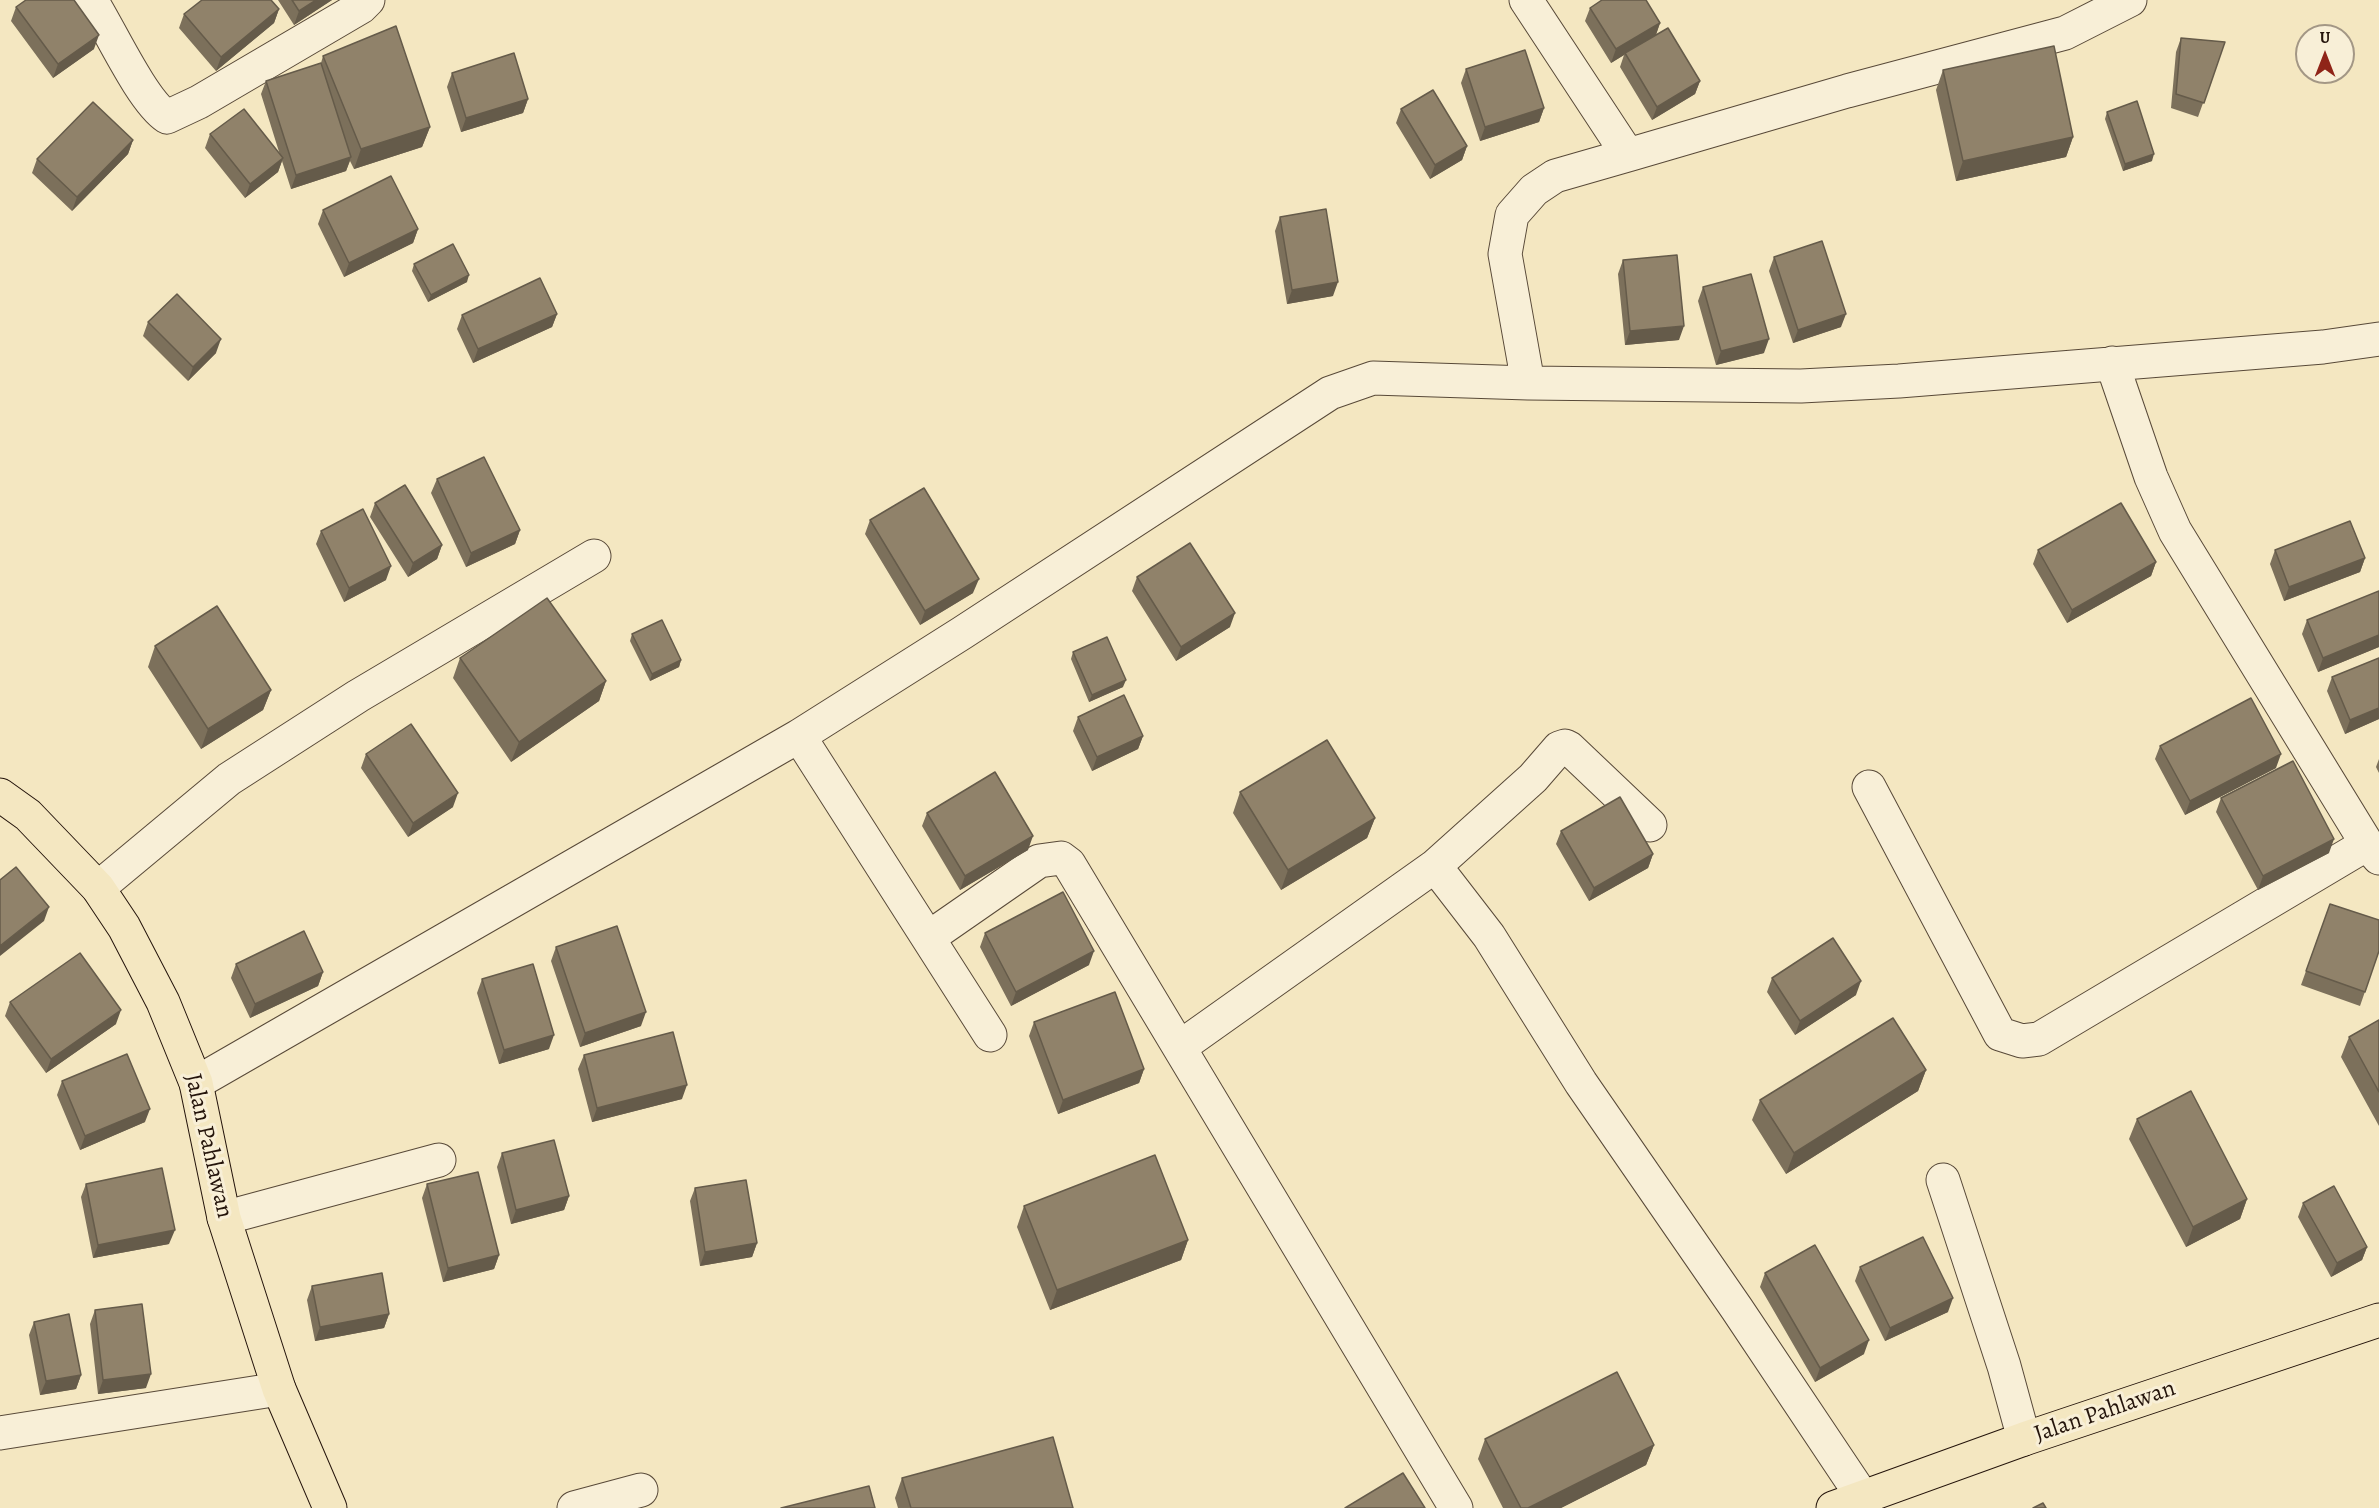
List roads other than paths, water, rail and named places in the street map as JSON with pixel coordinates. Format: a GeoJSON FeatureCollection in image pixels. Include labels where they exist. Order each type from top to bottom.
{"type":"FeatureCollection","features":[{"type":"Feature","properties":{"kind":"highway","name":"Jalan Pahlawan"},"geometry":{"type":"LineString","coordinates":[[0,795],[28,814],[98,888],[124,927],[164,1002],[196,1083],[224,1218],[279,1389],[330,1508]]}},
{"type":"Feature","properties":{"kind":"highway","name":"Jalan Pahlawan"},"geometry":{"type":"LineString","coordinates":[[1847,1502],[2024,1439],[2379,1320]]}},
{"type":"Feature","properties":{"kind":"street"},"geometry":{"type":"LineString","coordinates":[[91,0],[140,84],[158,111],[167,117],[199,102],[361,7],[369,0]]}},
{"type":"Feature","properties":{"kind":"street"},"geometry":{"type":"LineString","coordinates":[[1526,0],[1628,155]]}},
{"type":"Feature","properties":{"kind":"street"},"geometry":{"type":"LineString","coordinates":[[1528,383],[1505,254],[1512,215],[1534,190],[1555,176],[1847,90],[2066,33],[2130,0]]}},
{"type":"Feature","properties":{"kind":"street"},"geometry":{"type":"LineString","coordinates":[[196,1083],[799,736],[972,627],[1330,393],[1373,378],[1801,387],[2324,347],[2379,339]]}},
{"type":"Feature","properties":{"kind":"street"},"geometry":{"type":"LineString","coordinates":[[1869,787],[2000,1034],[2022,1041],[2039,1040],[2373,851],[2175,531],[2151,477],[2112,363]]}},
{"type":"Feature","properties":{"kind":"street"},"geometry":{"type":"LineString","coordinates":[[98,888],[229,779],[358,696],[594,556]]}},
{"type":"Feature","properties":{"kind":"street"},"geometry":{"type":"LineString","coordinates":[[799,736],[990,1035]]}},
{"type":"Feature","properties":{"kind":"street"},"geometry":{"type":"LineString","coordinates":[[1180,1047],[1435,866],[1533,778],[1559,747],[1565,746],[1650,825]]}},
{"type":"Feature","properties":{"kind":"street"},"geometry":{"type":"LineString","coordinates":[[928,938],[1039,861],[1061,858],[1069,864],[1456,1508]]}},
{"type":"Feature","properties":{"kind":"street"},"geometry":{"type":"LineString","coordinates":[[1435,866],[1489,936],[1581,1083],[1737,1309],[1847,1502]]}},
{"type":"Feature","properties":{"kind":"street"},"geometry":{"type":"LineString","coordinates":[[224,1218],[439,1160]]}},
{"type":"Feature","properties":{"kind":"street"},"geometry":{"type":"LineString","coordinates":[[1943,1179],[2004,1366],[2024,1439]]}},
{"type":"Feature","properties":{"kind":"street"},"geometry":{"type":"LineString","coordinates":[[0,1433],[279,1389]]}},
{"type":"Feature","properties":{"kind":"street"},"geometry":{"type":"LineString","coordinates":[[574,1508],[641,1490]]}}]}
